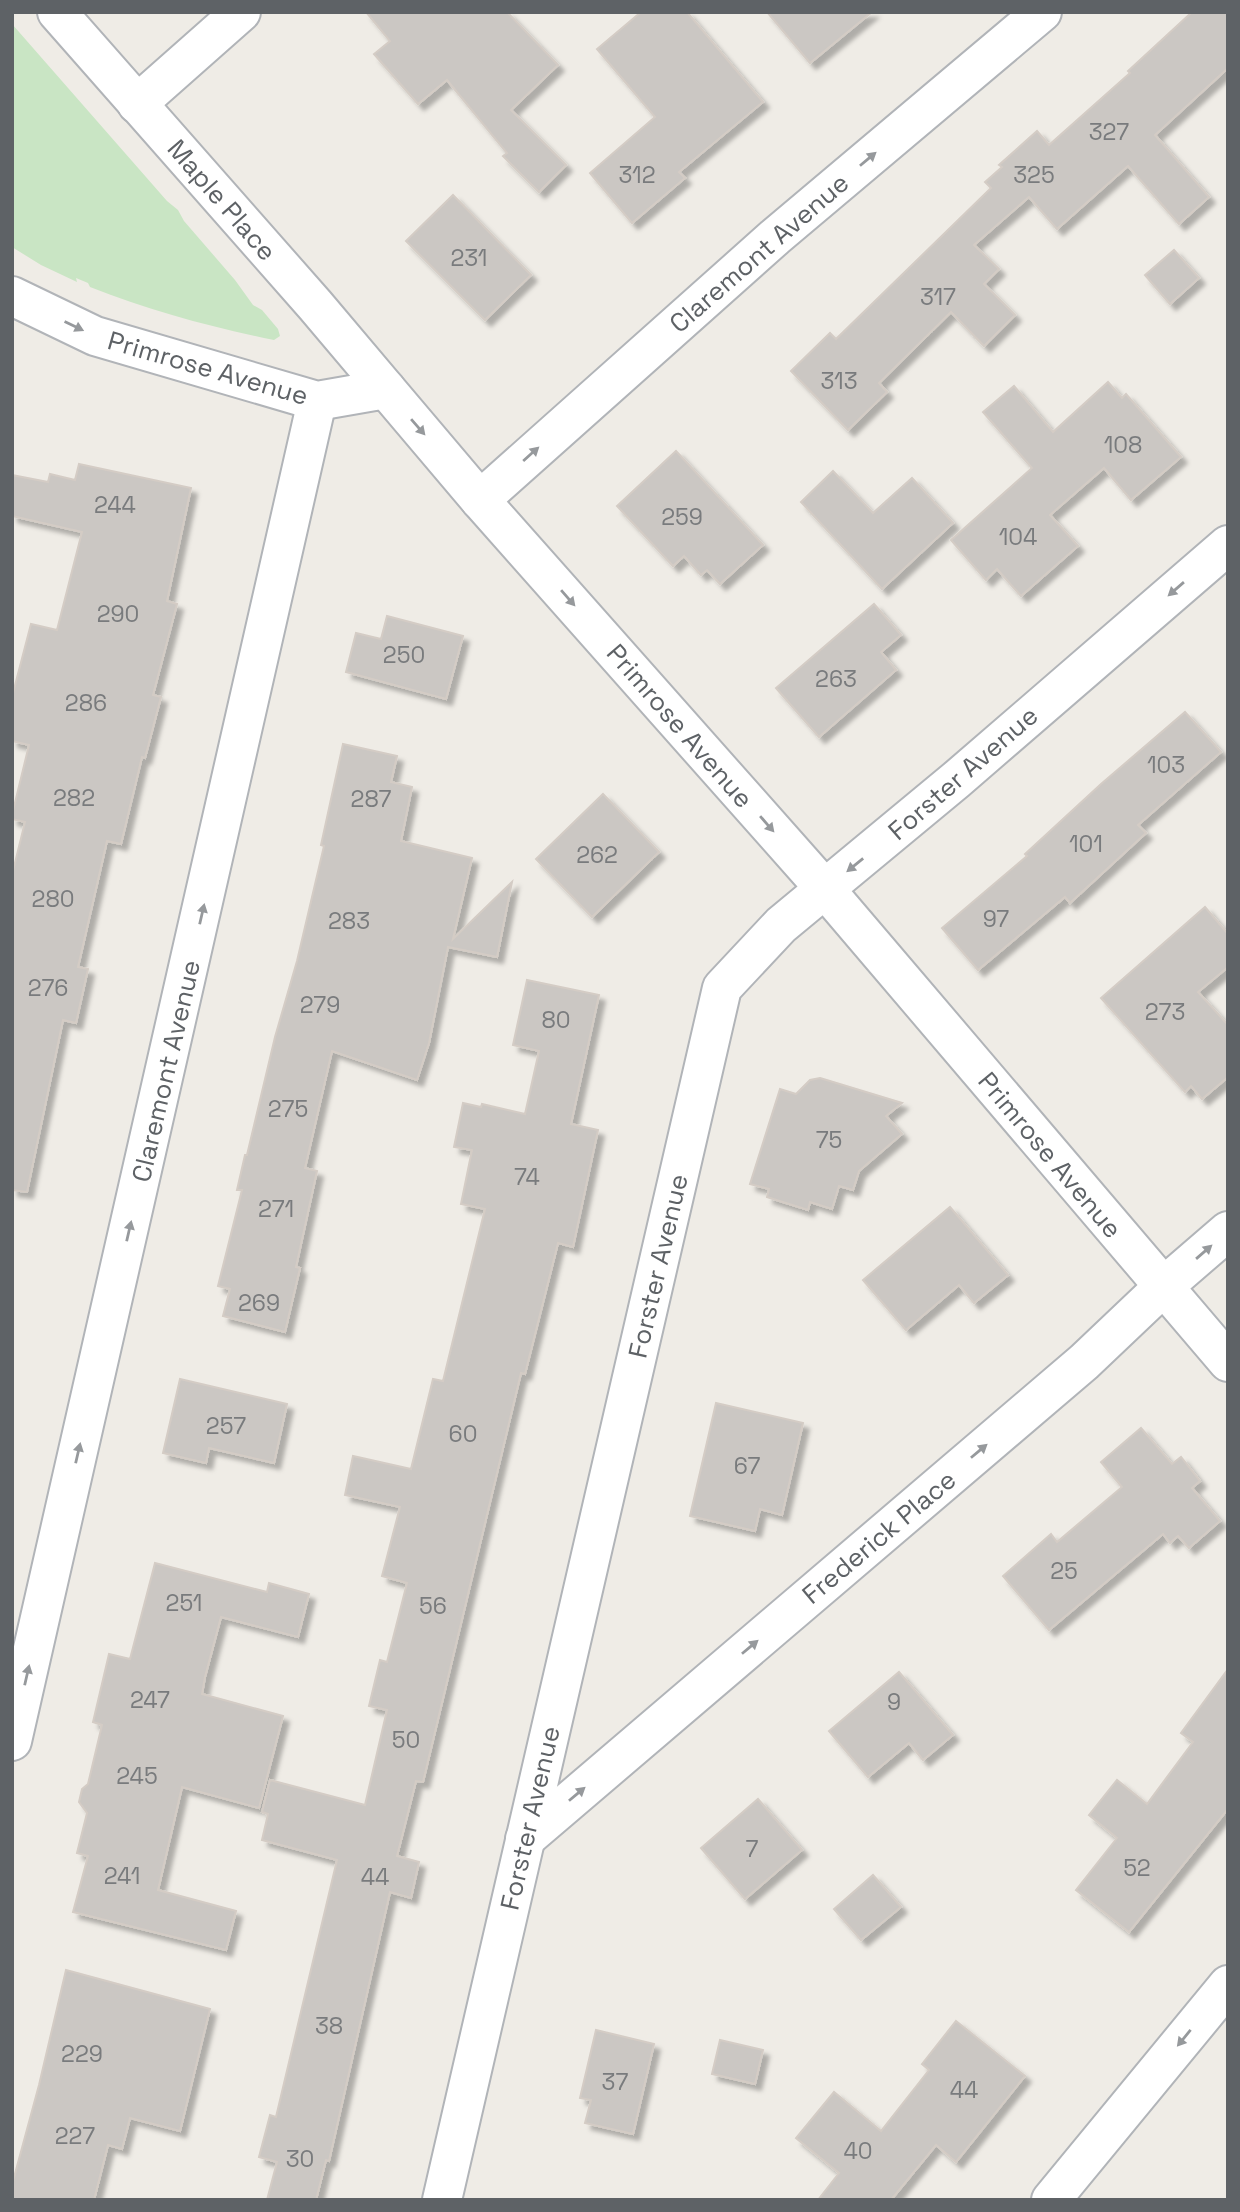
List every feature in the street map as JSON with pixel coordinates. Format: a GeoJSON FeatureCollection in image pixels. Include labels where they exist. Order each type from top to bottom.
{"type":"FeatureCollection","features":[{"type":"Feature","properties":{"kind":"street","name":"Maple Place"},"geometry":{"type":"LineString","coordinates":[[57,12],[386,389]]}},
{"type":"Feature","properties":{"kind":"street"},"geometry":{"type":"LineString","coordinates":[[137,104],[241,12]]}},
{"type":"Feature","properties":{"kind":"street","name":"Claremont Avenue"},"geometry":{"type":"LineString","coordinates":[[480,500],[775,237],[1042,12]]}},
{"type":"Feature","properties":{"kind":"street","name":"Primrose Avenue"},"geometry":{"type":"LineString","coordinates":[[12,296],[95,336],[317,401],[386,389],[480,500],[825,889],[1228,1362]]}},
{"type":"Feature","properties":{"kind":"street","name":"Claremont Avenue"},"geometry":{"type":"LineString","coordinates":[[12,1741],[317,401]]}},
{"type":"Feature","properties":{"kind":"street","name":"Forster Avenue"},"geometry":{"type":"LineString","coordinates":[[442,2200],[722,988],[781,926],[956,780],[1228,545]]}},
{"type":"Feature","properties":{"kind":"street","name":"Frederick Place"},"geometry":{"type":"LineString","coordinates":[[526,1839],[1084,1362],[1163,1287],[1228,1231]]}},
{"type":"Feature","properties":{"kind":"street"},"geometry":{"type":"LineString","coordinates":[[1051,2200],[1228,1985]]}},
{"type":"Feature","properties":{"kind":"green space"},"geometry":{"type":"Polygon","coordinates":[[[12,24],[167,201],[178,210],[184,221],[253,305],[262,310],[278,329],[280,336],[274,340],[250,335],[135,304],[90,287],[88,283],[76,278],[77,282],[12,247],[12,24]]]}},
{"type":"Feature","properties":{"kind":"building"},"geometry":{"type":"Polygon","coordinates":[[[366,12],[507,12],[558,65],[511,110],[566,165],[539,192],[503,156],[507,153],[447,80],[418,104],[374,54],[390,41],[366,12]]]}},
{"type":"Feature","properties":{"kind":"building"},"geometry":{"type":"Polygon","coordinates":[[[641,12],[687,12],[763,102],[679,172],[685,178],[632,223],[590,173],[655,117],[597,49],[641,12]]]}},
{"type":"Feature","properties":{"kind":"building"},"geometry":{"type":"Polygon","coordinates":[[[767,12],[872,12],[810,63],[767,12]]]}},
{"type":"Feature","properties":{"kind":"building"},"geometry":{"type":"Polygon","coordinates":[[[1192,12],[1228,12],[1228,68],[1155,135],[1209,197],[1179,224],[1128,166],[1057,229],[1029,197],[974,245],[999,269],[984,284],[1015,315],[984,346],[951,312],[879,383],[887,392],[848,430],[791,371],[830,333],[836,339],[991,188],[985,182],[1002,167],[999,165],[1037,131],[1049,145],[1130,73],[1128,71],[1192,12]]]}},
{"type":"Feature","properties":{"kind":"building"},"geometry":{"type":"Polygon","coordinates":[[[453,195],[531,275],[485,320],[406,241],[453,195]]]}},
{"type":"Feature","properties":{"kind":"building"},"geometry":{"type":"Polygon","coordinates":[[[1174,250],[1199,278],[1170,304],[1145,275],[1174,250]]]}},
{"type":"Feature","properties":{"kind":"building"},"geometry":{"type":"Polygon","coordinates":[[[1108,382],[1122,398],[1126,394],[1181,457],[1131,500],[1104,468],[1050,515],[1078,546],[1021,596],[997,569],[986,580],[951,540],[1032,468],[983,412],[1014,386],[1053,432],[1108,382]]]}},
{"type":"Feature","properties":{"kind":"building"},"geometry":{"type":"Polygon","coordinates":[[[676,451],[763,545],[720,584],[707,570],[701,575],[684,556],[673,566],[617,506],[676,451]]]}},
{"type":"Feature","properties":{"kind":"building"},"geometry":{"type":"Polygon","coordinates":[[[79,464],[191,488],[167,601],[177,604],[153,695],[161,697],[145,758],[142,757],[121,844],[107,841],[78,967],[88,969],[76,1023],[63,1020],[27,1192],[12,1190],[12,875],[25,822],[12,819],[12,815],[29,745],[12,741],[12,697],[31,624],[57,630],[82,532],[12,516],[12,475],[48,482],[50,474],[75,480],[79,464]]]}},
{"type":"Feature","properties":{"kind":"building"},"geometry":{"type":"Polygon","coordinates":[[[833,471],[873,513],[912,478],[953,523],[882,589],[801,502],[833,471]]]}},
{"type":"Feature","properties":{"kind":"building"},"geometry":{"type":"Polygon","coordinates":[[[874,604],[901,635],[881,652],[896,670],[819,737],[776,688],[874,604]]]}},
{"type":"Feature","properties":{"kind":"building"},"geometry":{"type":"Polygon","coordinates":[[[387,616],[463,636],[446,699],[346,672],[356,633],[381,639],[387,616]]]}},
{"type":"Feature","properties":{"kind":"building"},"geometry":{"type":"Polygon","coordinates":[[[1185,712],[1221,752],[1138,825],[1146,833],[1070,903],[1065,897],[978,970],[942,928],[1027,856],[1025,854],[1101,784],[1185,712]]]}},
{"type":"Feature","properties":{"kind":"building"},"geometry":{"type":"Polygon","coordinates":[[[343,744],[397,756],[391,782],[412,787],[401,841],[472,858],[453,939],[512,882],[497,957],[448,947],[429,1043],[417,1080],[332,1051],[305,1168],[317,1171],[296,1267],[300,1268],[285,1332],[223,1316],[230,1289],[218,1286],[242,1190],[237,1190],[245,1155],[297,961],[324,846],[321,845],[343,744]]]}},
{"type":"Feature","properties":{"kind":"building"},"geometry":{"type":"Polygon","coordinates":[[[603,794],[659,852],[592,917],[536,859],[603,794]]]}},
{"type":"Feature","properties":{"kind":"building"},"geometry":{"type":"Polygon","coordinates":[[[1205,907],[1228,934],[1228,967],[1198,992],[1228,1025],[1228,1077],[1202,1099],[1191,1086],[1185,1092],[1101,998],[1205,907]]]}},
{"type":"Feature","properties":{"kind":"building"},"geometry":{"type":"Polygon","coordinates":[[[527,980],[599,995],[571,1124],[598,1130],[573,1247],[558,1243],[525,1374],[521,1373],[423,1782],[416,1781],[397,1856],[419,1862],[411,1898],[390,1892],[329,2161],[326,2160],[316,2200],[267,2200],[277,2162],[259,2157],[270,2115],[276,2117],[337,1860],[262,1840],[268,1814],[262,1812],[270,1780],[365,1805],[387,1710],[369,1706],[380,1660],[387,1662],[407,1583],[382,1576],[400,1507],[345,1495],[353,1456],[411,1469],[433,1379],[443,1381],[485,1209],[461,1204],[472,1150],[454,1147],[463,1103],[481,1107],[482,1104],[525,1114],[539,1051],[513,1045],[527,980]]]}},
{"type":"Feature","properties":{"kind":"building"},"geometry":{"type":"Polygon","coordinates":[[[820,1078],[902,1103],[886,1116],[902,1134],[859,1171],[853,1190],[839,1186],[832,1209],[810,1202],[808,1210],[767,1197],[769,1189],[750,1184],[780,1089],[796,1094],[810,1080],[820,1078]]]}},
{"type":"Feature","properties":{"kind":"building"},"geometry":{"type":"Polygon","coordinates":[[[950,1207],[1008,1275],[974,1303],[959,1285],[906,1330],[863,1280],[950,1207]]]}},
{"type":"Feature","properties":{"kind":"building"},"geometry":{"type":"Polygon","coordinates":[[[180,1379],[287,1404],[274,1463],[209,1448],[206,1463],[163,1453],[180,1379]]]}},
{"type":"Feature","properties":{"kind":"building"},"geometry":{"type":"Polygon","coordinates":[[[716,1403],[803,1423],[782,1515],[760,1509],[755,1531],[690,1516],[716,1403]]]}},
{"type":"Feature","properties":{"kind":"building"},"geometry":{"type":"Polygon","coordinates":[[[1141,1428],[1172,1464],[1181,1457],[1200,1481],[1192,1488],[1220,1521],[1189,1548],[1178,1536],[1170,1543],[1163,1534],[1049,1630],[1003,1576],[1051,1534],[1057,1542],[1122,1487],[1101,1462],[1141,1428]]]}},
{"type":"Feature","properties":{"kind":"building"},"geometry":{"type":"Polygon","coordinates":[[[155,1563],[267,1592],[269,1583],[309,1594],[298,1637],[221,1617],[205,1677],[202,1694],[283,1716],[259,1808],[182,1787],[158,1890],[236,1911],[226,1950],[73,1912],[88,1856],[77,1853],[87,1813],[79,1802],[82,1789],[88,1784],[102,1725],[93,1722],[109,1654],[130,1659],[155,1563]]]}},
{"type":"Feature","properties":{"kind":"building"},"geometry":{"type":"Polygon","coordinates":[[[1228,1669],[1228,1809],[1129,1932],[1076,1890],[1117,1838],[1089,1815],[1117,1780],[1147,1804],[1193,1742],[1181,1733],[1228,1669]]]}},
{"type":"Feature","properties":{"kind":"building"},"geometry":{"type":"Polygon","coordinates":[[[899,1672],[953,1735],[923,1760],[909,1743],[868,1777],[829,1731],[899,1672]]]}},
{"type":"Feature","properties":{"kind":"building"},"geometry":{"type":"Polygon","coordinates":[[[758,1799],[802,1850],[745,1899],[701,1848],[758,1799]]]}},
{"type":"Feature","properties":{"kind":"building"},"geometry":{"type":"Polygon","coordinates":[[[873,1875],[901,1907],[861,1940],[834,1909],[873,1875]]]}},
{"type":"Feature","properties":{"kind":"building"},"geometry":{"type":"Polygon","coordinates":[[[66,1970],[210,2009],[180,2131],[130,2118],[122,2149],[108,2145],[94,2200],[12,2200],[12,2185],[66,1970]]]}},
{"type":"Feature","properties":{"kind":"building"},"geometry":{"type":"Polygon","coordinates":[[[956,2021],[1025,2076],[956,2162],[936,2145],[891,2200],[818,2200],[839,2173],[796,2138],[834,2092],[881,2131],[929,2070],[922,2064],[956,2021]]]}},
{"type":"Feature","properties":{"kind":"building"},"geometry":{"type":"Polygon","coordinates":[[[596,2030],[654,2044],[633,2134],[585,2123],[591,2100],[580,2098],[596,2030]]]}},
{"type":"Feature","properties":{"kind":"building"},"geometry":{"type":"Polygon","coordinates":[[[720,2040],[763,2050],[755,2084],[712,2074],[720,2040]]]}}]}
